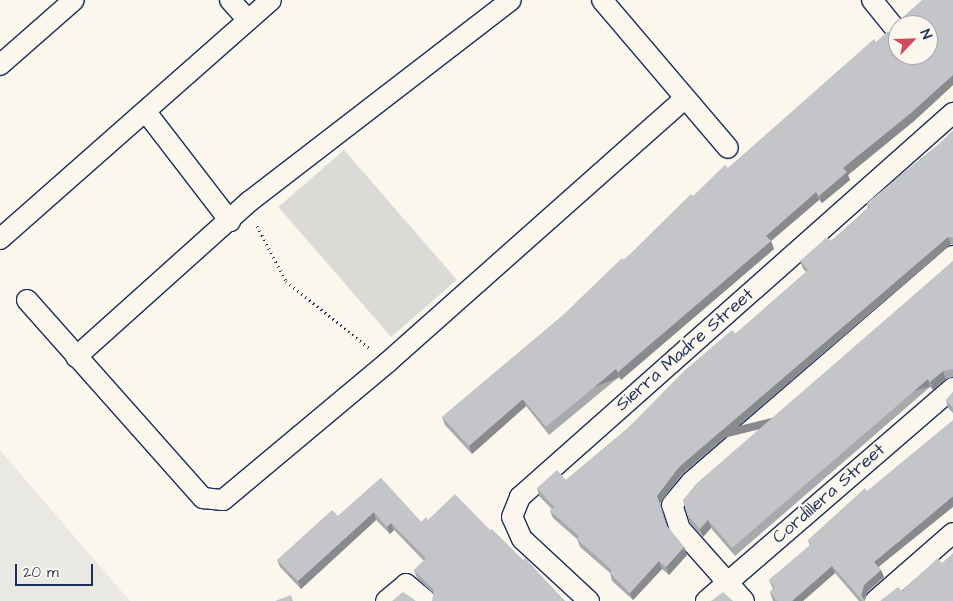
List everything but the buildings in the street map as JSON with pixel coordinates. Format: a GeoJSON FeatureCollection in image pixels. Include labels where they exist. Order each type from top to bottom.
{"type":"FeatureCollection","features":[{"type":"Feature","properties":{"kind":"street"},"geometry":{"type":"LineString","coordinates":[[230,0],[248,20]]}},
{"type":"Feature","properties":{"kind":"street"},"geometry":{"type":"LineString","coordinates":[[0,238],[272,0]]}},
{"type":"Feature","properties":{"kind":"street"},"geometry":{"type":"LineString","coordinates":[[76,357],[250,202],[511,0]]}},
{"type":"Feature","properties":{"kind":"street"},"geometry":{"type":"LineString","coordinates":[[602,0],[728,148]]}},
{"type":"Feature","properties":{"kind":"street"},"geometry":{"type":"LineString","coordinates":[[872,0],[888,20]]}},
{"type":"Feature","properties":{"kind":"street"},"geometry":{"type":"LineString","coordinates":[[0,65],[63,4]]}},
{"type":"Feature","properties":{"kind":"street"},"geometry":{"type":"LineString","coordinates":[[27,300],[203,498],[223,500],[388,362],[685,98]]}},
{"type":"Feature","properties":{"kind":"street"},"geometry":{"type":"LineString","coordinates":[[146,112],[230,221]]}},
{"type":"Feature","properties":{"kind":"street","name":"Sierra Madre Street"},"geometry":{"type":"LineString","coordinates":[[589,601],[522,539],[512,517],[520,497],[953,113]]}},
{"type":"Feature","properties":{"kind":"street"},"geometry":{"type":"LineString","coordinates":[[744,601],[680,529],[672,505],[680,494],[953,256]]}},
{"type":"Feature","properties":{"kind":"street","name":"Cordillera Street"},"geometry":{"type":"LineString","coordinates":[[706,601],[953,388]]}},
{"type":"Feature","properties":{"kind":"street"},"geometry":{"type":"LineString","coordinates":[[875,601],[953,533]]}},
{"type":"Feature","properties":{"kind":"street"},"geometry":{"type":"LineString","coordinates":[[386,601],[406,584],[426,601]]}},
{"type":"Feature","properties":{"kind":"path"},"geometry":{"type":"LineString","coordinates":[[250,202],[254,219],[286,281],[344,331],[388,362]]}},
{"type":"Feature","properties":{"kind":"shaded area"},"geometry":{"type":"Polygon","coordinates":[[[344,150],[457,280],[391,337],[278,207],[344,150]]]}},
{"type":"Feature","properties":{"kind":"shaded area"},"geometry":{"type":"Polygon","coordinates":[[[0,450],[130,601],[0,601],[0,450]]]}}]}
